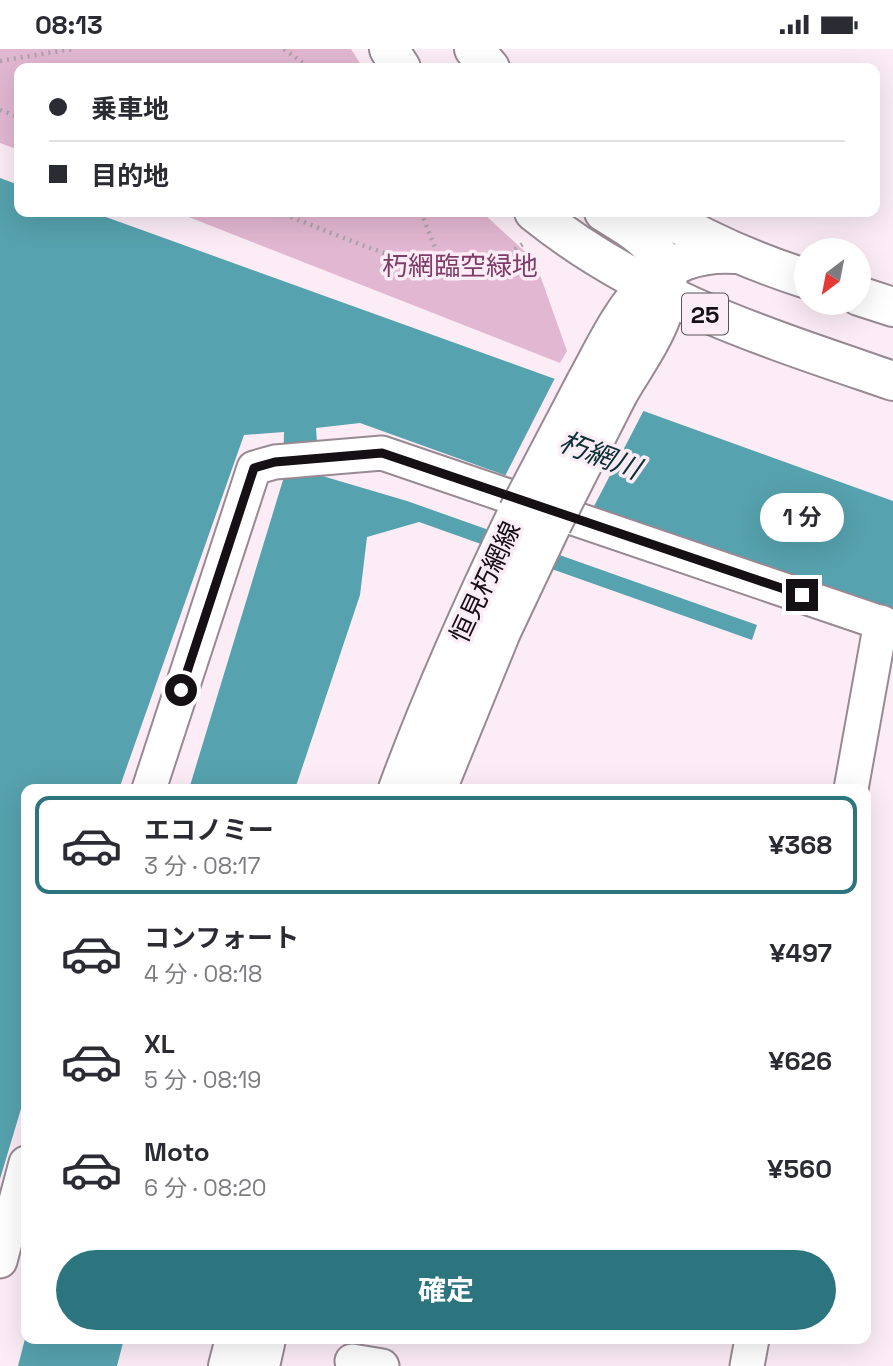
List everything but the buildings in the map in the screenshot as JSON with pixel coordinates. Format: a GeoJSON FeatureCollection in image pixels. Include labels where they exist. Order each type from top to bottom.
{"type":"FeatureCollection","features":[{"type":"Feature","properties":{"kind":"main road"},"geometry":{"type":"LineString","coordinates":[[474,49],[486,63]]}},
{"type":"Feature","properties":{"kind":"main road"},"geometry":{"type":"LineString","coordinates":[[611,217],[646,241],[659,256],[651,299]]}},
{"type":"Feature","properties":{"kind":"main road"},"geometry":{"type":"LineString","coordinates":[[667,217],[736,254],[794,274]]}},
{"type":"Feature","properties":{"kind":"main road","name":"25"},"geometry":{"type":"LineString","coordinates":[[532,225],[605,263],[651,299],[717,319],[893,381]]}},
{"type":"Feature","properties":{"kind":"main road"},"geometry":{"type":"LineString","coordinates":[[651,299],[700,254],[736,254]]}},
{"type":"Feature","properties":{"kind":"main road","name":"恒見朽網線"},"geometry":{"type":"LineString","coordinates":[[400,784],[431,701],[472,607],[535,518],[651,299]]}},
{"type":"Feature","properties":{"kind":"main road"},"geometry":{"type":"LineString","coordinates":[[872,300],[893,307]]}},
{"type":"Feature","properties":{"kind":"main road","name":"恒見朽網線"},"geometry":{"type":"LineString","coordinates":[[439,784],[501,632],[535,518]]}},
{"type":"Feature","properties":{"kind":"main road"},"geometry":{"type":"LineString","coordinates":[[228,1366],[234,1344]]}},
{"type":"Feature","properties":{"kind":"main road"},"geometry":{"type":"LineString","coordinates":[[260,1366],[265,1344]]}},
{"type":"Feature","properties":{"kind":"street"},"geometry":{"type":"LineString","coordinates":[[151,784],[254,468],[275,462],[382,453],[887,624],[852,784]]}},
{"type":"Feature","properties":{"kind":"street"},"geometry":{"type":"LineString","coordinates":[[0,1261],[21,1182]]}},
{"type":"Feature","properties":{"kind":"street"},"geometry":{"type":"LineString","coordinates":[[747,1366],[751,1344]]}},
{"type":"Feature","properties":{"kind":"path"},"geometry":{"type":"LineString","coordinates":[[0,61],[72,49]]}},
{"type":"Feature","properties":{"kind":"path"},"geometry":{"type":"LineString","coordinates":[[284,49],[303,63]]}},
{"type":"Feature","properties":{"kind":"path"},"geometry":{"type":"LineString","coordinates":[[292,217],[428,267],[467,271],[496,260],[532,225]]}},
{"type":"Feature","properties":{"kind":"path"},"geometry":{"type":"LineString","coordinates":[[423,217],[443,268]]}},
{"type":"Feature","properties":{"kind":"green space"},"geometry":{"type":"Polygon","coordinates":[[[0,49],[351,49],[360,63],[14,63],[14,148],[0,143],[0,49]]]}},
{"type":"Feature","properties":{"kind":"green space","name":"朽網臨空緑地"},"geometry":{"type":"Polygon","coordinates":[[[189,217],[487,217],[535,261],[567,351],[560,363],[189,217]]]}},
{"type":"Feature","properties":{"kind":"water","name":"朽網川"},"geometry":{"type":"Polygon","coordinates":[[[0,178],[14,183],[14,217],[106,217],[893,501],[893,615],[360,423],[316,428],[319,475],[407,501],[757,625],[752,640],[419,522],[367,537],[360,595],[297,784],[191,784],[283,480],[284,432],[244,435],[121,784],[21,784],[21,1109],[0,1179],[0,178]]]}},
{"type":"Feature","properties":{"kind":"water"},"geometry":{"type":"Polygon","coordinates":[[[24,1344],[123,1344],[117,1366],[18,1366],[24,1344]]]}},
{"type":"Feature","properties":{"kind":"pier"},"geometry":{"type":"Polygon","coordinates":[[[556,376],[645,408],[592,510],[504,478],[556,376]]]}},
{"type":"Feature","properties":{"kind":"route"},"geometry":{"type":"LineString","coordinates":[[181,690],[254,468],[275,462],[382,453],[802,595]]}}]}
